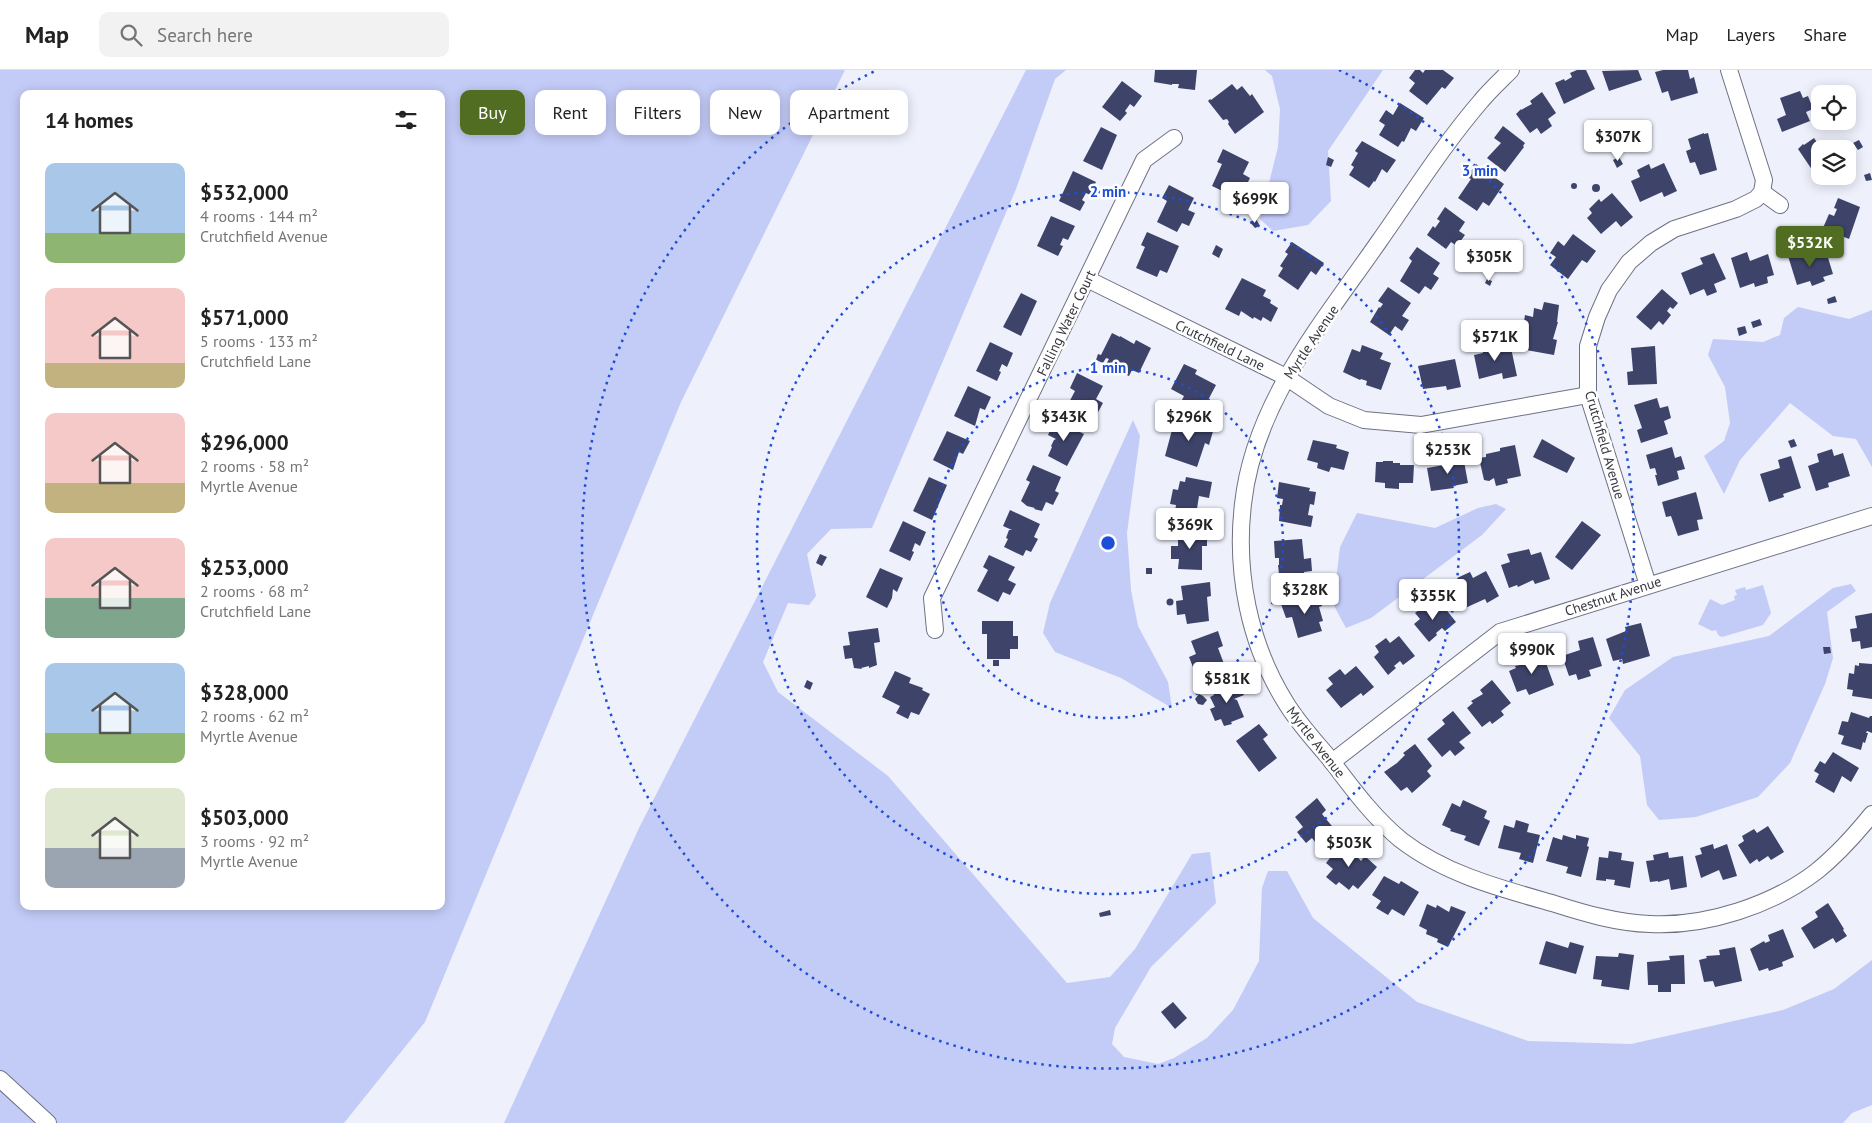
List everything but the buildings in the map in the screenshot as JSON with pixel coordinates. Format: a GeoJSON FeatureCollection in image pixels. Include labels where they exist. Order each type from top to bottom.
{"type":"FeatureCollection","features":[{"type":"Feature","properties":{"kind":"street","name":"Myrtle Avenue"},"geometry":{"type":"LineString","coordinates":[[1511,70],[1483,98],[1451,138],[1286,377],[1262,429],[1249,464],[1242,504],[1240,546],[1243,587],[1255,637],[1272,677],[1287,705],[1365,805],[1401,840],[1436,862],[1479,882],[1596,916],[1650,924],[1695,922],[1738,912],[1780,894],[1816,872],[1850,842],[1872,814]]}},
{"type":"Feature","properties":{"kind":"street"},"geometry":{"type":"LineString","coordinates":[[1729,70],[1764,180],[1762,192],[1780,205]]}},
{"type":"Feature","properties":{"kind":"street","name":"Falling Water Court"},"geometry":{"type":"LineString","coordinates":[[935,630],[932,598],[1144,160],[1174,138]]}},
{"type":"Feature","properties":{"kind":"street","name":"Crutchfield Avenue"},"geometry":{"type":"LineString","coordinates":[[1648,585],[1588,395],[1588,346],[1597,316],[1609,290],[1629,262],[1651,243],[1674,229],[1736,209],[1756,199],[1762,192]]}},
{"type":"Feature","properties":{"kind":"street","name":"Crutchfield Lane"},"geometry":{"type":"LineString","coordinates":[[1087,279],[1286,377],[1329,406],[1364,420],[1421,425],[1588,395]]}},
{"type":"Feature","properties":{"kind":"street","name":"Chestnut Avenue"},"geometry":{"type":"LineString","coordinates":[[1332,762],[1500,632],[1872,516]]}},
{"type":"Feature","properties":{"kind":"street"},"geometry":{"type":"LineString","coordinates":[[0,1079],[48,1123]]}},
{"type":"Feature","properties":{"kind":"shaded area"},"geometry":{"type":"Polygon","coordinates":[[[0,70],[845,70],[835,90],[790,90],[790,135],[813,135],[681,402],[425,1022],[344,1123],[54,1123],[0,1073],[0,70]]]}},
{"type":"Feature","properties":{"kind":"shaded area"},"geometry":{"type":"Polygon","coordinates":[[[1026,70],[1066,70],[1055,79],[1016,189],[872,528],[831,529],[807,554],[816,596],[809,605],[788,603],[763,662],[778,692],[888,776],[1067,983],[1110,977],[1135,949],[1192,854],[1210,852],[1216,903],[1151,967],[1115,1028],[1112,1044],[1124,1057],[1158,1064],[1174,1058],[1207,1038],[1233,1010],[1259,961],[1262,888],[1268,871],[1287,871],[1313,918],[1417,1002],[1528,1041],[1631,1044],[1783,1010],[1834,989],[1872,960],[1872,1105],[1852,1113],[1843,1123],[504,1123],[639,828],[1026,70]]]}},
{"type":"Feature","properties":{"kind":"shaded area"},"geometry":{"type":"Polygon","coordinates":[[[1265,70],[1383,70],[1328,151],[1331,201],[1308,225],[1273,231],[1260,219],[1278,147],[1280,109],[1272,76],[1265,70]]]}},
{"type":"Feature","properties":{"kind":"shaded area"},"geometry":{"type":"Polygon","coordinates":[[[1798,307],[1849,319],[1872,310],[1872,467],[1856,439],[1833,436],[1790,403],[1740,460],[1724,494],[1704,456],[1724,441],[1730,423],[1725,387],[1708,355],[1713,339],[1763,342],[1780,335],[1784,318],[1798,307]]]}},
{"type":"Feature","properties":{"kind":"shaded area"},"geometry":{"type":"Polygon","coordinates":[[[1133,420],[1140,436],[1127,533],[1131,590],[1138,626],[1168,682],[1172,708],[1121,678],[1055,652],[1043,633],[1050,603],[1133,420]]]}},
{"type":"Feature","properties":{"kind":"shaded area"},"geometry":{"type":"Polygon","coordinates":[[[1496,504],[1506,509],[1482,535],[1371,618],[1346,628],[1333,604],[1340,547],[1357,513],[1435,528],[1478,508],[1496,504]]]}},
{"type":"Feature","properties":{"kind":"shaded area"},"geometry":{"type":"Polygon","coordinates":[[[1851,584],[1856,591],[1827,612],[1833,658],[1825,684],[1790,763],[1758,797],[1696,817],[1659,820],[1647,805],[1640,756],[1609,718],[1625,690],[1673,657],[1769,636],[1833,588],[1851,584]]]}},
{"type":"Feature","properties":{"kind":"shaded area"},"geometry":{"type":"Polygon","coordinates":[[[1763,585],[1771,613],[1763,625],[1722,637],[1718,635],[1716,630],[1712,631],[1698,624],[1710,599],[1722,605],[1735,600],[1734,596],[1737,595],[1735,590],[1745,587],[1746,590],[1763,585]]]}},
{"type":"Feature","properties":{"kind":"shaded area"},"geometry":{"type":"Polygon","coordinates":[[[0,1086],[41,1123],[0,1123],[0,1086]]]}}]}
